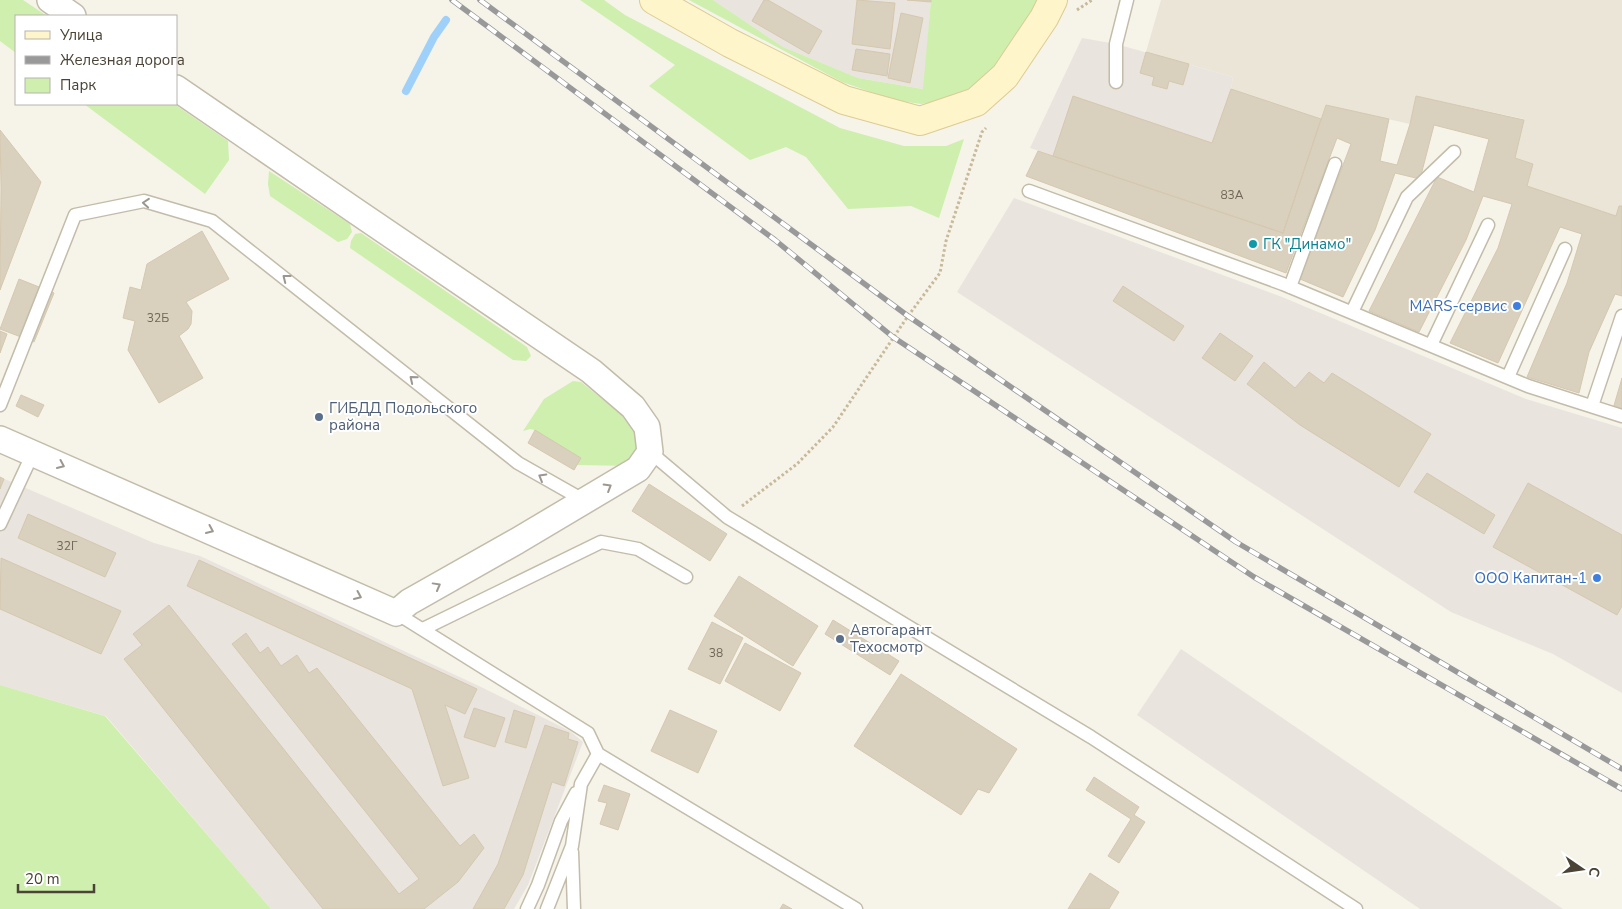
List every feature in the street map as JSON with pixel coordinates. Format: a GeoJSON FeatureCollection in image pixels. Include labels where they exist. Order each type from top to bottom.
{"type":"FeatureCollection","features":[{"type":"Feature","properties":{"kind":"street"},"geometry":{"type":"LineString","coordinates":[[50,0],[72,15]]}},
{"type":"Feature","properties":{"kind":"street"},"geometry":{"type":"LineString","coordinates":[[654,0],[730,43],[844,100],[920,121],[976,102],[1004,76],[1044,18],[1063,6]]}},
{"type":"Feature","properties":{"kind":"street"},"geometry":{"type":"LineString","coordinates":[[0,439],[396,612],[409,602],[638,469],[650,452],[647,427],[633,407],[591,371],[178,89]]}},
{"type":"Feature","properties":{"kind":"lane"},"geometry":{"type":"LineString","coordinates":[[1116,82],[1116,44],[1127,0]]}},
{"type":"Feature","properties":{"kind":"lane"},"geometry":{"type":"LineString","coordinates":[[1352,312],[1407,197],[1454,152]]}},
{"type":"Feature","properties":{"kind":"lane"},"geometry":{"type":"LineString","coordinates":[[1290,287],[1336,164]]}},
{"type":"Feature","properties":{"kind":"lane"},"geometry":{"type":"LineString","coordinates":[[1029,191],[1290,287],[1528,386],[1622,416]]}},
{"type":"Feature","properties":{"kind":"lane"},"geometry":{"type":"LineString","coordinates":[[0,405],[75,215],[144,201],[212,221],[518,463],[585,501]]}},
{"type":"Feature","properties":{"kind":"lane"},"geometry":{"type":"LineString","coordinates":[[1431,346],[1488,225]]}},
{"type":"Feature","properties":{"kind":"lane"},"geometry":{"type":"LineString","coordinates":[[1508,377],[1566,250]]}},
{"type":"Feature","properties":{"kind":"lane"},"geometry":{"type":"LineString","coordinates":[[1592,406],[1622,316]]}},
{"type":"Feature","properties":{"kind":"lane"},"geometry":{"type":"LineString","coordinates":[[650,452],[727,516],[1090,736],[1356,909]]}},
{"type":"Feature","properties":{"kind":"lane"},"geometry":{"type":"LineString","coordinates":[[0,524],[33,453]]}},
{"type":"Feature","properties":{"kind":"lane"},"geometry":{"type":"LineString","coordinates":[[423,629],[601,542],[638,549],[686,577]]}},
{"type":"Feature","properties":{"kind":"lane"},"geometry":{"type":"LineString","coordinates":[[396,612],[588,733],[598,754],[856,909]]}},
{"type":"Feature","properties":{"kind":"lane"},"geometry":{"type":"LineString","coordinates":[[526,909],[538,885],[561,822],[598,754]]}},
{"type":"Feature","properties":{"kind":"lane"},"geometry":{"type":"LineString","coordinates":[[574,909],[572,846],[581,784]]}},
{"type":"Feature","properties":{"kind":"lane"},"geometry":{"type":"LineString","coordinates":[[547,909],[572,846]]}},
{"type":"Feature","properties":{"kind":"path"},"geometry":{"type":"LineString","coordinates":[[1063,6],[1092,0]]}},
{"type":"Feature","properties":{"kind":"path"},"geometry":{"type":"LineString","coordinates":[[727,516],[797,464],[833,427],[908,316],[940,273],[946,241],[982,132],[990,125]]}},
{"type":"Feature","properties":{"kind":"shaded area"},"geometry":{"type":"Polygon","coordinates":[[[713,0],[931,0],[924,89],[858,78],[783,47],[713,0]]]}},
{"type":"Feature","properties":{"kind":"shaded area"},"geometry":{"type":"Polygon","coordinates":[[[1161,0],[1622,0],[1622,206],[1619,206],[1616,216],[1527,186],[1533,164],[1515,158],[1524,119],[1416,96],[1410,124],[1326,105],[1321,119],[1231,89],[1233,77],[1146,52],[1161,0]]]}},
{"type":"Feature","properties":{"kind":"shaded area"},"geometry":{"type":"Polygon","coordinates":[[[1082,38],[1116,44],[1233,77],[1231,89],[1321,119],[1283,233],[1030,148],[1082,38]]]}},
{"type":"Feature","properties":{"kind":"shaded area"},"geometry":{"type":"Polygon","coordinates":[[[1014,198],[1282,297],[1526,399],[1622,428],[1622,693],[1553,654],[1451,612],[957,292],[1014,198]]]}},
{"type":"Feature","properties":{"kind":"shaded area"},"geometry":{"type":"Polygon","coordinates":[[[0,477],[154,543],[200,556],[479,686],[570,731],[583,742],[528,885],[514,909],[271,909],[106,716],[0,685],[0,477]]]}},
{"type":"Feature","properties":{"kind":"shaded area"},"geometry":{"type":"Polygon","coordinates":[[[1181,649],[1563,909],[1420,909],[1137,715],[1181,649]]]}},
{"type":"Feature","properties":{"kind":"green space"},"geometry":{"type":"Polygon","coordinates":[[[0,0],[23,0],[46,15],[15,15],[15,52],[0,41],[0,0]]]}},
{"type":"Feature","properties":{"kind":"green space"},"geometry":{"type":"Polygon","coordinates":[[[580,0],[604,0],[625,15],[840,128],[904,146],[946,146],[964,139],[939,218],[911,206],[848,209],[806,157],[786,147],[750,160],[649,86],[675,65],[580,0]]]}},
{"type":"Feature","properties":{"kind":"green space"},"geometry":{"type":"Polygon","coordinates":[[[689,0],[713,0],[783,47],[858,78],[923,89],[931,0],[1042,0],[1004,58],[973,91],[940,102],[921,104],[894,100],[842,82],[689,0]]]}},
{"type":"Feature","properties":{"kind":"green space"},"geometry":{"type":"Polygon","coordinates":[[[85,105],[175,105],[228,141],[229,160],[205,194],[85,105]]]}},
{"type":"Feature","properties":{"kind":"green space"},"geometry":{"type":"Polygon","coordinates":[[[269,171],[350,224],[352,232],[347,239],[338,242],[270,196],[268,184],[269,171]]]}},
{"type":"Feature","properties":{"kind":"green space"},"geometry":{"type":"Polygon","coordinates":[[[361,233],[527,347],[531,356],[526,361],[513,360],[350,248],[355,234],[361,233]]]}},
{"type":"Feature","properties":{"kind":"green space"},"geometry":{"type":"Polygon","coordinates":[[[573,381],[581,382],[633,424],[643,447],[633,466],[577,465],[581,458],[535,430],[523,431],[544,399],[573,381]]]}},
{"type":"Feature","properties":{"kind":"green space"},"geometry":{"type":"Polygon","coordinates":[[[0,685],[105,716],[271,909],[0,909],[0,685]]]}},
{"type":"Feature","properties":{"kind":"building"},"geometry":{"type":"Polygon","coordinates":[[[764,0],[768,0],[822,31],[809,54],[752,21],[764,0]]]}},
{"type":"Feature","properties":{"kind":"building"},"geometry":{"type":"Polygon","coordinates":[[[857,0],[895,3],[890,49],[852,44],[857,0]]]}},
{"type":"Feature","properties":{"kind":"building"},"geometry":{"type":"Polygon","coordinates":[[[907,0],[931,0],[931,2],[907,0]]]}},
{"type":"Feature","properties":{"kind":"building"},"geometry":{"type":"Polygon","coordinates":[[[901,13],[923,18],[910,83],[888,78],[901,13]]]}},
{"type":"Feature","properties":{"kind":"building"},"geometry":{"type":"Polygon","coordinates":[[[856,49],[890,54],[887,76],[852,70],[856,49]]]}},
{"type":"Feature","properties":{"kind":"building"},"geometry":{"type":"Polygon","coordinates":[[[1146,52],[1189,64],[1183,85],[1169,81],[1167,89],[1152,85],[1154,77],[1140,73],[1146,52]]]}},
{"type":"Feature","properties":{"kind":"building"},"geometry":{"type":"Polygon","coordinates":[[[1231,89],[1321,119],[1283,233],[1053,156],[1073,96],[1212,143],[1231,89]]]}},
{"type":"Feature","properties":{"kind":"building","name":"ГК \"Динамо\""},"geometry":{"type":"Polygon","coordinates":[[[1416,96],[1524,120],[1515,158],[1533,164],[1527,186],[1616,216],[1619,206],[1622,206],[1622,296],[1615,294],[1589,352],[1579,393],[1527,377],[1567,283],[1582,234],[1560,227],[1498,363],[1450,343],[1498,248],[1512,204],[1483,196],[1466,240],[1419,332],[1369,311],[1437,177],[1474,192],[1489,139],[1434,125],[1420,179],[1395,173],[1375,230],[1343,297],[1300,279],[1351,144],[1337,138],[1286,273],[1026,176],[1038,151],[1283,233],[1326,105],[1389,119],[1380,161],[1397,165],[1410,124],[1416,96]]]}},
{"type":"Feature","properties":{"kind":"building"},"geometry":{"type":"Polygon","coordinates":[[[0,130],[41,182],[0,290],[1,188],[0,130]]]}},
{"type":"Feature","properties":{"kind":"building"},"geometry":{"type":"Polygon","coordinates":[[[202,231],[229,279],[186,302],[192,311],[191,324],[179,336],[203,378],[159,403],[128,350],[135,321],[123,318],[130,287],[141,290],[147,264],[202,231]]]}},
{"type":"Feature","properties":{"kind":"building"},"geometry":{"type":"Polygon","coordinates":[[[19,279],[54,293],[34,342],[0,329],[19,279]]]}},
{"type":"Feature","properties":{"kind":"building"},"geometry":{"type":"Polygon","coordinates":[[[1123,286],[1184,326],[1174,341],[1113,301],[1123,286]]]}},
{"type":"Feature","properties":{"kind":"building"},"geometry":{"type":"Polygon","coordinates":[[[0,331],[7,334],[0,353],[0,331]]]}},
{"type":"Feature","properties":{"kind":"building"},"geometry":{"type":"Polygon","coordinates":[[[1220,333],[1253,356],[1235,381],[1202,358],[1220,333]]]}},
{"type":"Feature","properties":{"kind":"building"},"geometry":{"type":"Polygon","coordinates":[[[1264,362],[1295,388],[1309,372],[1324,383],[1332,373],[1431,434],[1399,487],[1300,425],[1247,384],[1264,362]]]}},
{"type":"Feature","properties":{"kind":"building"},"geometry":{"type":"Polygon","coordinates":[[[1622,378],[1622,411],[1613,409],[1622,378]]]}},
{"type":"Feature","properties":{"kind":"building"},"geometry":{"type":"Polygon","coordinates":[[[21,395],[44,405],[38,417],[16,406],[21,395]]]}},
{"type":"Feature","properties":{"kind":"building"},"geometry":{"type":"Polygon","coordinates":[[[535,430],[581,458],[574,470],[528,443],[535,430]]]}},
{"type":"Feature","properties":{"kind":"building"},"geometry":{"type":"Polygon","coordinates":[[[1427,473],[1495,515],[1484,534],[1414,492],[1427,473]]]}},
{"type":"Feature","properties":{"kind":"building"},"geometry":{"type":"Polygon","coordinates":[[[0,477],[4,479],[0,489],[0,477]]]}},
{"type":"Feature","properties":{"kind":"building"},"geometry":{"type":"Polygon","coordinates":[[[1528,483],[1622,535],[1622,606],[1617,615],[1493,547],[1528,483]]]}},
{"type":"Feature","properties":{"kind":"building"},"geometry":{"type":"Polygon","coordinates":[[[649,484],[727,534],[710,561],[632,511],[649,484]]]}},
{"type":"Feature","properties":{"kind":"building"},"geometry":{"type":"Polygon","coordinates":[[[28,514],[116,553],[105,577],[18,538],[28,514]]]}},
{"type":"Feature","properties":{"kind":"building"},"geometry":{"type":"Polygon","coordinates":[[[1,558],[121,611],[101,654],[0,609],[1,558]]]}},
{"type":"Feature","properties":{"kind":"building"},"geometry":{"type":"Polygon","coordinates":[[[199,560],[477,689],[465,714],[445,705],[469,778],[443,786],[412,689],[187,586],[199,560]]]}},
{"type":"Feature","properties":{"kind":"building"},"geometry":{"type":"Polygon","coordinates":[[[739,576],[818,626],[793,666],[714,616],[739,576]]]}},
{"type":"Feature","properties":{"kind":"building"},"geometry":{"type":"Polygon","coordinates":[[[169,605],[399,894],[419,879],[232,644],[246,633],[260,653],[268,647],[281,666],[297,655],[309,673],[317,668],[460,846],[474,834],[484,848],[458,882],[424,909],[323,909],[124,659],[142,645],[133,634],[169,605]]]}},
{"type":"Feature","properties":{"kind":"building"},"geometry":{"type":"Polygon","coordinates":[[[833,620],[899,661],[890,675],[825,634],[833,620]]]}},
{"type":"Feature","properties":{"kind":"building"},"geometry":{"type":"Polygon","coordinates":[[[712,622],[743,638],[720,684],[688,669],[712,622]]]}},
{"type":"Feature","properties":{"kind":"building"},"geometry":{"type":"Polygon","coordinates":[[[745,643],[801,673],[780,711],[725,681],[745,643]]]}},
{"type":"Feature","properties":{"kind":"building"},"geometry":{"type":"Polygon","coordinates":[[[901,674],[1017,749],[989,793],[978,789],[961,815],[854,746],[901,674]]]}},
{"type":"Feature","properties":{"kind":"building"},"geometry":{"type":"Polygon","coordinates":[[[474,708],[505,718],[495,747],[464,737],[474,708]]]}},
{"type":"Feature","properties":{"kind":"building"},"geometry":{"type":"Polygon","coordinates":[[[514,710],[535,717],[526,748],[505,742],[514,710]]]}},
{"type":"Feature","properties":{"kind":"building"},"geometry":{"type":"Polygon","coordinates":[[[670,710],[717,731],[698,773],[651,751],[670,710]]]}},
{"type":"Feature","properties":{"kind":"building"},"geometry":{"type":"Polygon","coordinates":[[[545,725],[569,733],[568,739],[578,742],[564,786],[552,782],[523,875],[504,909],[473,909],[498,864],[545,725]]]}},
{"type":"Feature","properties":{"kind":"building"},"geometry":{"type":"Polygon","coordinates":[[[1094,777],[1139,807],[1134,815],[1145,822],[1119,863],[1108,856],[1131,819],[1086,790],[1094,777]]]}},
{"type":"Feature","properties":{"kind":"building"},"geometry":{"type":"Polygon","coordinates":[[[604,785],[630,794],[618,830],[600,824],[607,803],[598,801],[604,785]]]}},
{"type":"Feature","properties":{"kind":"building"},"geometry":{"type":"Polygon","coordinates":[[[1090,873],[1119,892],[1109,909],[1068,909],[1090,873]]]}},
{"type":"Feature","properties":{"kind":"building"},"geometry":{"type":"Polygon","coordinates":[[[783,904],[792,909],[780,909],[783,904]]]}},
{"type":"Feature","properties":{"kind":"waterway"},"geometry":{"type":"LineString","coordinates":[[406,91],[434,37],[446,20]]}},
{"type":"Feature","properties":{"kind":"railway"},"geometry":{"type":"LineString","coordinates":[[452,0],[775,240],[893,337],[1254,577],[1622,789]]}},
{"type":"Feature","properties":{"kind":"railway"},"geometry":{"type":"LineString","coordinates":[[480,0],[908,316],[1236,542],[1622,769]]}},
{"type":"Feature","properties":{"kind":"place","name":"ГК \"Динамо\""},"geometry":{"type":"Point","coordinates":[1253,244]}},
{"type":"Feature","properties":{"kind":"place","name":"MARS-сервис"},"geometry":{"type":"Point","coordinates":[1517,306]}},
{"type":"Feature","properties":{"kind":"place","name":"ГИБДД Подольского района"},"geometry":{"type":"Point","coordinates":[319,417]}},
{"type":"Feature","properties":{"kind":"place","name":"ООО Капитан-1"},"geometry":{"type":"Point","coordinates":[1597,578]}},
{"type":"Feature","properties":{"kind":"place","name":"Автогарант Техосмотр"},"geometry":{"type":"Point","coordinates":[840,639]}}]}
